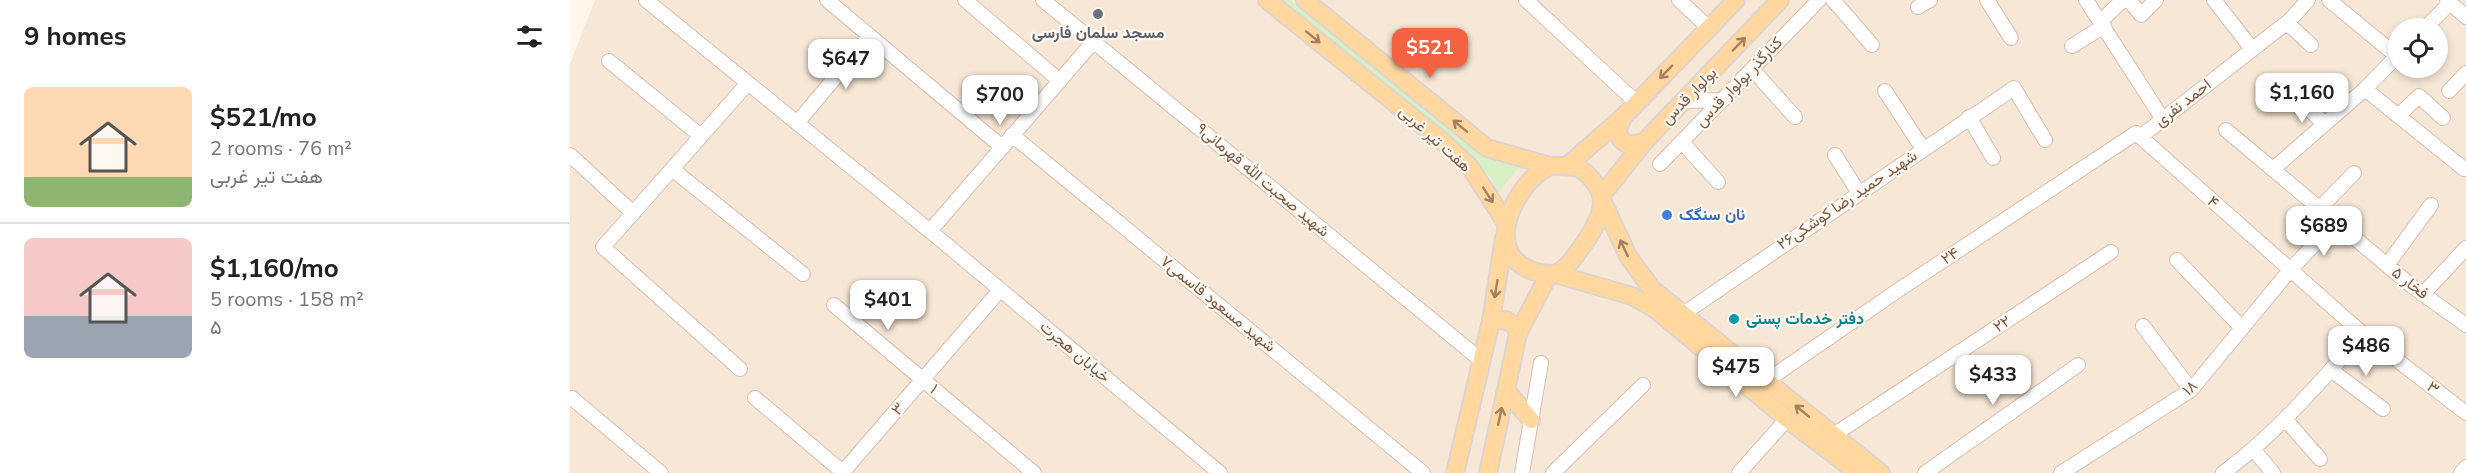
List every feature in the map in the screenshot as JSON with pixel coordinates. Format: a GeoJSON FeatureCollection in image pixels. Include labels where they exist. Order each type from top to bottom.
{"type":"FeatureCollection","features":[{"type":"Feature","properties":{"kind":"main road","name":"هفت تیر غربی"},"geometry":{"type":"LineString","coordinates":[[1267,0],[1442,141],[1470,167],[1506,227]]}},
{"type":"Feature","properties":{"kind":"main road","name":"هفت تیر غربی"},"geometry":{"type":"LineString","coordinates":[[1305,0],[1487,148],[1559,166]]}},
{"type":"Feature","properties":{"kind":"main road","name":"بولوار قدس"},"geometry":{"type":"LineString","coordinates":[[1559,166],[1624,116],[1736,0]]}},
{"type":"Feature","properties":{"kind":"main road","name":"بولوار قدس"},"geometry":{"type":"LineString","coordinates":[[1602,199],[1646,141],[1780,0]]}},
{"type":"Feature","properties":{"kind":"main road"},"geometry":{"type":"LineString","coordinates":[[1624,116],[1617,131],[1619,140],[1626,145],[1634,146],[1646,141]]}},
{"type":"Feature","properties":{"kind":"main road"},"geometry":{"type":"LineString","coordinates":[[1455,473],[1491,321],[1506,227],[1514,203],[1535,176],[1559,166],[1578,168],[1589,177],[1602,199],[1628,256],[1652,289],[1832,436],[1881,473]]}},
{"type":"Feature","properties":{"kind":"main road"},"geometry":{"type":"LineString","coordinates":[[1488,473],[1518,334],[1552,274],[1571,261],[1586,242],[1599,219],[1602,199]]}},
{"type":"Feature","properties":{"kind":"main road"},"geometry":{"type":"LineString","coordinates":[[1506,227],[1507,248],[1527,269],[1632,296],[1655,309],[1787,419],[1856,472]]}},
{"type":"Feature","properties":{"kind":"main road"},"geometry":{"type":"LineString","coordinates":[[1491,321],[1506,320],[1515,326],[1518,334]]}},
{"type":"Feature","properties":{"kind":"main road"},"geometry":{"type":"LineString","coordinates":[[1506,390],[1531,420]]}},
{"type":"Feature","properties":{"kind":"street","name":"خیابان هجرت"},"geometry":{"type":"LineString","coordinates":[[646,0],[930,231],[1216,472]]}},
{"type":"Feature","properties":{"kind":"street"},"geometry":{"type":"LineString","coordinates":[[826,0],[1002,147]]}},
{"type":"Feature","properties":{"kind":"street"},"geometry":{"type":"LineString","coordinates":[[965,0],[1060,81]]}},
{"type":"Feature","properties":{"kind":"street","name":"شهید صحبت الله قهرمانی۹"},"geometry":{"type":"LineString","coordinates":[[1044,0],[1482,361]]}},
{"type":"Feature","properties":{"kind":"street"},"geometry":{"type":"LineString","coordinates":[[1526,0],[1637,103]]}},
{"type":"Feature","properties":{"kind":"street"},"geometry":{"type":"LineString","coordinates":[[1679,0],[1709,28]]}},
{"type":"Feature","properties":{"kind":"street","name":"کنارگذر بولوار قدس"},"geometry":{"type":"LineString","coordinates":[[1660,164],[1819,0]]}},
{"type":"Feature","properties":{"kind":"street"},"geometry":{"type":"LineString","coordinates":[[1833,0],[1872,45]]}},
{"type":"Feature","properties":{"kind":"street"},"geometry":{"type":"LineString","coordinates":[[1917,7],[1930,0]]}},
{"type":"Feature","properties":{"kind":"street"},"geometry":{"type":"LineString","coordinates":[[1987,0],[2011,38]]}},
{"type":"Feature","properties":{"kind":"street"},"geometry":{"type":"LineString","coordinates":[[2086,0],[2162,118]]}},
{"type":"Feature","properties":{"kind":"street"},"geometry":{"type":"LineString","coordinates":[[2072,46],[2103,24],[2123,0]]}},
{"type":"Feature","properties":{"kind":"street"},"geometry":{"type":"LineString","coordinates":[[2129,0],[2141,15],[2156,0]]}},
{"type":"Feature","properties":{"kind":"street"},"geometry":{"type":"LineString","coordinates":[[2214,0],[2252,49]]}},
{"type":"Feature","properties":{"kind":"street","name":"احمد نفری"},"geometry":{"type":"LineString","coordinates":[[2138,135],[2287,23],[2308,0]]}},
{"type":"Feature","properties":{"kind":"street"},"geometry":{"type":"LineString","coordinates":[[2330,0],[2388,48]]}},
{"type":"Feature","properties":{"kind":"street"},"geometry":{"type":"LineString","coordinates":[[2434,18],[2448,2],[2466,17]]}},
{"type":"Feature","properties":{"kind":"street"},"geometry":{"type":"LineString","coordinates":[[2287,23],[2311,45]]}},
{"type":"Feature","properties":{"kind":"street"},"geometry":{"type":"LineString","coordinates":[[798,123],[870,36]]}},
{"type":"Feature","properties":{"kind":"street"},"geometry":{"type":"LineString","coordinates":[[930,231],[1094,41]]}},
{"type":"Feature","properties":{"kind":"street"},"geometry":{"type":"LineString","coordinates":[[609,61],[701,136]]}},
{"type":"Feature","properties":{"kind":"street"},"geometry":{"type":"LineString","coordinates":[[2273,169],[2366,89],[2388,66]]}},
{"type":"Feature","properties":{"kind":"street"},"geometry":{"type":"LineString","coordinates":[[1752,69],[1795,117]]}},
{"type":"Feature","properties":{"kind":"street"},"geometry":{"type":"LineString","coordinates":[[2449,91],[2466,73]]}},
{"type":"Feature","properties":{"kind":"street"},"geometry":{"type":"LineString","coordinates":[[740,369],[603,247],[748,83]]}},
{"type":"Feature","properties":{"kind":"street","name":"شهید حمید رضا کوشکی۲۶"},"geometry":{"type":"LineString","coordinates":[[1683,314],[2014,88],[2045,140]]}},
{"type":"Feature","properties":{"kind":"street"},"geometry":{"type":"LineString","coordinates":[[2366,89],[2464,170]]}},
{"type":"Feature","properties":{"kind":"street"},"geometry":{"type":"LineString","coordinates":[[1885,91],[1923,149]]}},
{"type":"Feature","properties":{"kind":"street"},"geometry":{"type":"LineString","coordinates":[[2398,116],[2419,96],[2443,118]]}},
{"type":"Feature","properties":{"kind":"street"},"geometry":{"type":"LineString","coordinates":[[1684,101],[1723,100]]}},
{"type":"Feature","properties":{"kind":"street"},"geometry":{"type":"LineString","coordinates":[[2301,102],[2325,124]]}},
{"type":"Feature","properties":{"kind":"street"},"geometry":{"type":"LineString","coordinates":[[1969,117],[1994,158]]}},
{"type":"Feature","properties":{"kind":"street","name":"فخار ۵"},"geometry":{"type":"LineString","coordinates":[[2226,130],[2386,265],[2466,325]]}},
{"type":"Feature","properties":{"kind":"street","name":"شهید مسعود قاسمی۷"},"geometry":{"type":"LineString","coordinates":[[1012,135],[1423,473]]}},
{"type":"Feature","properties":{"kind":"street","name":"۴"},"geometry":{"type":"LineString","coordinates":[[2138,135],[2290,270]]}},
{"type":"Feature","properties":{"kind":"street","name":"۲۴"},"geometry":{"type":"LineString","coordinates":[[1766,381],[1897,291],[2138,135]]}},
{"type":"Feature","properties":{"kind":"street"},"geometry":{"type":"LineString","coordinates":[[1682,142],[1718,182]]}},
{"type":"Feature","properties":{"kind":"street"},"geometry":{"type":"LineString","coordinates":[[570,155],[633,213]]}},
{"type":"Feature","properties":{"kind":"street"},"geometry":{"type":"LineString","coordinates":[[1835,155],[1859,192]]}},
{"type":"Feature","properties":{"kind":"street"},"geometry":{"type":"LineString","coordinates":[[672,169],[803,274]]}},
{"type":"Feature","properties":{"kind":"street"},"geometry":{"type":"LineString","coordinates":[[2320,208],[2354,172]]}},
{"type":"Feature","properties":{"kind":"street"},"geometry":{"type":"LineString","coordinates":[[2386,265],[2431,205]]}},
{"type":"Feature","properties":{"kind":"street","name":"۱۸"},"geometry":{"type":"LineString","coordinates":[[2061,473],[2191,390],[2290,270],[2336,222]]}},
{"type":"Feature","properties":{"kind":"street"},"geometry":{"type":"LineString","coordinates":[[2423,294],[2466,248]]}},
{"type":"Feature","properties":{"kind":"street","name":"۲۲"},"geometry":{"type":"LineString","coordinates":[[1832,436],[2111,252]]}},
{"type":"Feature","properties":{"kind":"street"},"geometry":{"type":"LineString","coordinates":[[2177,260],[2242,328]]}},
{"type":"Feature","properties":{"kind":"street","name":"۳"},"geometry":{"type":"LineString","coordinates":[[2290,270],[2363,334],[2466,413]]}},
{"type":"Feature","properties":{"kind":"street","name":"۳"},"geometry":{"type":"LineString","coordinates":[[843,473],[1000,290]]}},
{"type":"Feature","properties":{"kind":"street","name":"۱"},"geometry":{"type":"LineString","coordinates":[[834,306],[1034,473]]}},
{"type":"Feature","properties":{"kind":"street"},"geometry":{"type":"LineString","coordinates":[[2142,326],[2191,390]]}},
{"type":"Feature","properties":{"kind":"street"},"geometry":{"type":"LineString","coordinates":[[2223,473],[2254,450],[2286,420],[2363,334]]}},
{"type":"Feature","properties":{"kind":"street"},"geometry":{"type":"LineString","coordinates":[[1522,473],[1541,363]]}},
{"type":"Feature","properties":{"kind":"street"},"geometry":{"type":"LineString","coordinates":[[1925,473],[2078,365]]}},
{"type":"Feature","properties":{"kind":"street"},"geometry":{"type":"LineString","coordinates":[[2331,370],[2383,409]]}},
{"type":"Feature","properties":{"kind":"street"},"geometry":{"type":"LineString","coordinates":[[1553,473],[1643,385]]}},
{"type":"Feature","properties":{"kind":"street"},"geometry":{"type":"LineString","coordinates":[[572,398],[661,473]]}},
{"type":"Feature","properties":{"kind":"street"},"geometry":{"type":"LineString","coordinates":[[755,398],[843,473]]}},
{"type":"Feature","properties":{"kind":"street"},"geometry":{"type":"LineString","coordinates":[[1739,473],[1787,419]]}},
{"type":"Feature","properties":{"kind":"street"},"geometry":{"type":"LineString","coordinates":[[2286,420],[2320,459]]}},
{"type":"Feature","properties":{"kind":"street"},"geometry":{"type":"LineString","coordinates":[[2254,450],[2273,473]]}},
{"type":"Feature","properties":{"kind":"street"},"geometry":{"type":"LineString","coordinates":[[2461,473],[2466,467]]}},
{"type":"Feature","properties":{"kind":"shaded area"},"geometry":{"type":"Polygon","coordinates":[[[595,0],[2466,0],[2466,473],[570,473],[570,64],[595,0]]]}},
{"type":"Feature","properties":{"kind":"green space"},"geometry":{"type":"Polygon","coordinates":[[[1278,0],[1290,0],[1480,154],[1520,166],[1496,195],[1493,180],[1468,152],[1278,0]]]}},
{"type":"Feature","properties":{"kind":"place","name":"مسجد سلمان فارسی"},"geometry":{"type":"Point","coordinates":[1098,14]}},
{"type":"Feature","properties":{"kind":"place","name":"نان سنگک"},"geometry":{"type":"Point","coordinates":[1667,215]}},
{"type":"Feature","properties":{"kind":"place","name":"دفتر خدمات پستی"},"geometry":{"type":"Point","coordinates":[1734,319]}}]}
